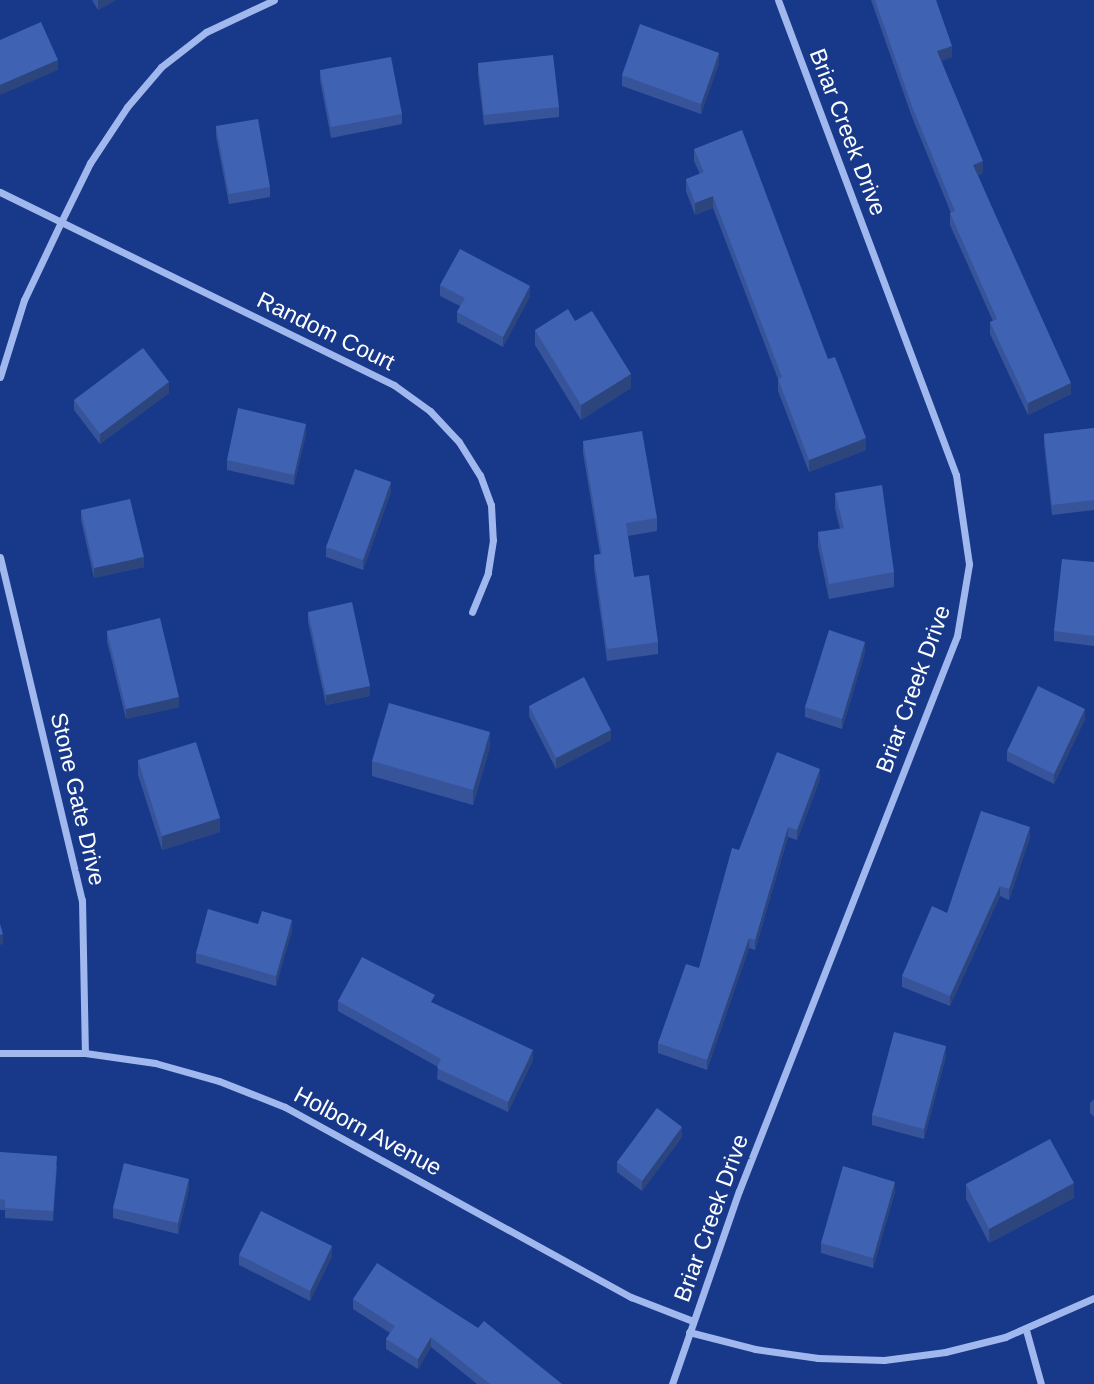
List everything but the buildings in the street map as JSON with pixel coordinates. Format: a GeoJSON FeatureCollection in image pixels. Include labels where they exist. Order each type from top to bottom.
{"type":"FeatureCollection","features":[{"type":"Feature","properties":{"kind":"street"},"geometry":{"type":"LineString","coordinates":[[0,377],[24,300],[90,163],[127,107],[162,67],[205,32],[274,0]]}},
{"type":"Feature","properties":{"kind":"street","name":"Briar Creek Drive"},"geometry":{"type":"LineString","coordinates":[[672,1384],[693,1321],[957,636],[969,564],[956,475],[778,0]]}},
{"type":"Feature","properties":{"kind":"street","name":"Random Court"},"geometry":{"type":"LineString","coordinates":[[0,192],[394,385],[430,411],[459,442],[480,475],[491,505],[493,540],[488,573],[472,612]]}},
{"type":"Feature","properties":{"kind":"street","name":"Stone Gate Drive"},"geometry":{"type":"LineString","coordinates":[[0,557],[82,900],[85,1053]]}},
{"type":"Feature","properties":{"kind":"street","name":"Holborn Avenue"},"geometry":{"type":"LineString","coordinates":[[0,1054],[85,1053],[155,1063],[219,1081],[285,1107],[631,1297],[693,1321]]}},
{"type":"Feature","properties":{"kind":"street"},"geometry":{"type":"LineString","coordinates":[[689,1332],[768,1351],[884,1360],[946,1352],[1026,1330],[1094,1298]]}},
{"type":"Feature","properties":{"kind":"street"},"geometry":{"type":"LineString","coordinates":[[1026,1330],[1041,1384]]}}]}
